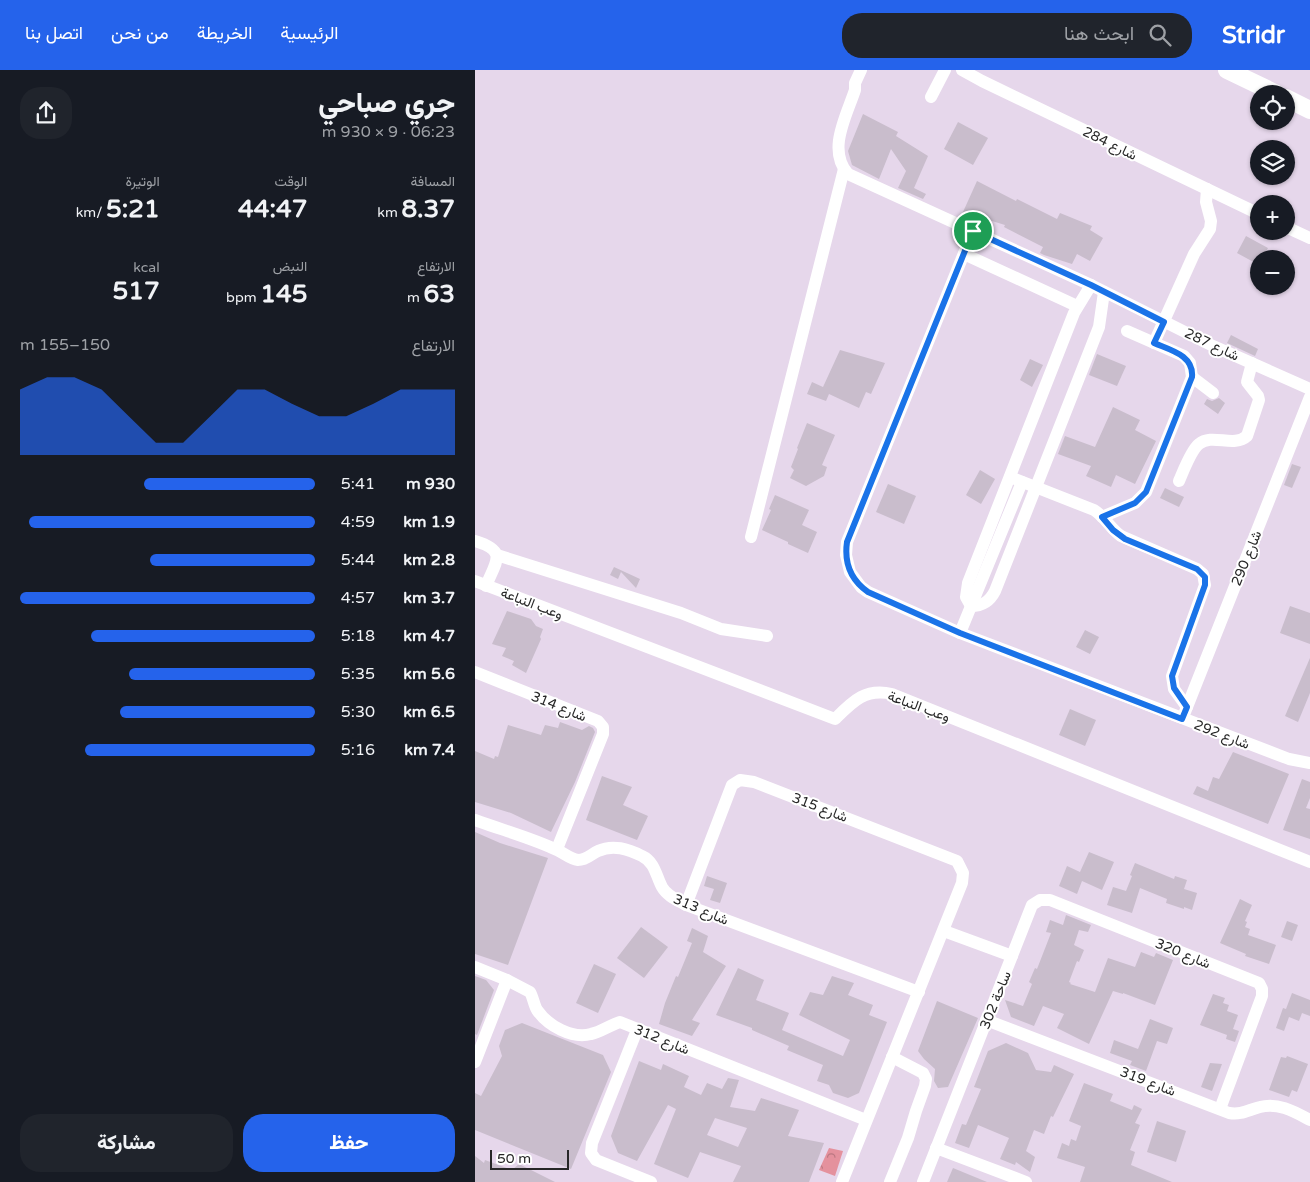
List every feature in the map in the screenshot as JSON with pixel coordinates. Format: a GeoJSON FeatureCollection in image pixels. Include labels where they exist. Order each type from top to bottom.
{"type":"FeatureCollection","features":[{"type":"Feature","properties":{"kind":"street"},"geometry":{"type":"LineString","coordinates":[[751,537],[844,169],[838,157],[837,144],[861,70]]}},
{"type":"Feature","properties":{"kind":"street"},"geometry":{"type":"LineString","coordinates":[[931,97],[945,70]]}},
{"type":"Feature","properties":{"kind":"street","name":"شارع 284"},"geometry":{"type":"LineString","coordinates":[[962,70],[1207,189],[1231,194],[1250,208]]}},
{"type":"Feature","properties":{"kind":"street"},"geometry":{"type":"LineString","coordinates":[[1227,70],[1258,85]]}},
{"type":"Feature","properties":{"kind":"street"},"geometry":{"type":"LineString","coordinates":[[1295,102],[1310,110]]}},
{"type":"Feature","properties":{"kind":"street","name":"شارع 287"},"geometry":{"type":"LineString","coordinates":[[844,169],[848,174],[857,179],[1091,285],[1213,346],[1310,389]]}},
{"type":"Feature","properties":{"kind":"street"},"geometry":{"type":"LineString","coordinates":[[1154,343],[1194,254],[1210,230],[1211,221],[1206,202],[1207,189]]}},
{"type":"Feature","properties":{"kind":"street","name":"شارع 292"},"geometry":{"type":"LineString","coordinates":[[973,231],[854,524],[846,548],[847,564],[850,572],[861,587],[868,592],[960,633],[1184,713],[1289,759],[1310,763]]}},
{"type":"Feature","properties":{"kind":"street"},"geometry":{"type":"LineString","coordinates":[[1295,231],[1310,238]]}},
{"type":"Feature","properties":{"kind":"street"},"geometry":{"type":"LineString","coordinates":[[964,254],[1077,306]]}},
{"type":"Feature","properties":{"kind":"street"},"geometry":{"type":"LineString","coordinates":[[971,606],[966,597],[966,587],[1016,480],[1077,306],[1091,285]]}},
{"type":"Feature","properties":{"kind":"street"},"geometry":{"type":"LineString","coordinates":[[971,606],[983,604],[992,596],[1099,327],[1104,292]]}},
{"type":"Feature","properties":{"kind":"street"},"geometry":{"type":"LineString","coordinates":[[1102,517],[1135,503],[1146,492],[1192,377],[1192,368],[1187,359],[1127,331]]}},
{"type":"Feature","properties":{"kind":"street"},"geometry":{"type":"LineString","coordinates":[[1179,482],[1196,447],[1201,442],[1208,440],[1240,441],[1247,436],[1259,400],[1247,382],[1252,363]]}},
{"type":"Feature","properties":{"kind":"street"},"geometry":{"type":"LineString","coordinates":[[1192,377],[1213,393]]}},
{"type":"Feature","properties":{"kind":"street","name":"شارع 290"},"geometry":{"type":"LineString","coordinates":[[1184,713],[1310,397]]}},
{"type":"Feature","properties":{"kind":"street"},"geometry":{"type":"LineString","coordinates":[[1016,480],[1094,510],[1113,530],[1125,539],[1201,571],[1206,581],[1172,676],[1174,688],[1184,713]]}},
{"type":"Feature","properties":{"kind":"street"},"geometry":{"type":"LineString","coordinates":[[475,541],[490,546],[496,551],[497,555],[496,562],[480,584]]}},
{"type":"Feature","properties":{"kind":"street"},"geometry":{"type":"LineString","coordinates":[[497,555],[681,613],[726,631],[767,636]]}},
{"type":"Feature","properties":{"kind":"street","name":"وعب النباعة"},"geometry":{"type":"LineString","coordinates":[[480,584],[835,719],[865,694],[874,692],[892,694],[1310,862]]}},
{"type":"Feature","properties":{"kind":"street"},"geometry":{"type":"LineString","coordinates":[[960,633],[971,606]]}},
{"type":"Feature","properties":{"kind":"street","name":"شارع 314"},"geometry":{"type":"LineString","coordinates":[[475,672],[597,721],[603,727],[603,734],[557,850]]}},
{"type":"Feature","properties":{"kind":"street","name":"شارع 315"},"geometry":{"type":"LineString","coordinates":[[686,904],[732,785],[740,780],[754,782],[957,861],[963,873],[962,883],[944,931]]}},
{"type":"Feature","properties":{"kind":"street","name":"شارع 313"},"geometry":{"type":"LineString","coordinates":[[475,820],[579,860],[611,846],[628,850],[645,857],[652,865],[661,886],[668,895],[686,904],[919,992]]}},
{"type":"Feature","properties":{"kind":"street","name":"شارع 320"},"geometry":{"type":"LineString","coordinates":[[1012,956],[1032,905],[1040,900],[1050,900],[1259,983],[1262,989],[1262,996],[1220,1109]]}},
{"type":"Feature","properties":{"kind":"street"},"geometry":{"type":"LineString","coordinates":[[842,1182],[944,931]]}},
{"type":"Feature","properties":{"kind":"street","name":"ساحة 302"},"geometry":{"type":"LineString","coordinates":[[923,1182],[1012,956],[944,931]]}},
{"type":"Feature","properties":{"kind":"street","name":"شارع 312"},"geometry":{"type":"LineString","coordinates":[[475,967],[531,992],[537,1009],[551,1024],[566,1032],[583,1036],[593,1034],[619,1022],[866,1120]]}},
{"type":"Feature","properties":{"kind":"street"},"geometry":{"type":"LineString","coordinates":[[475,1062],[507,980]]}},
{"type":"Feature","properties":{"kind":"street","name":"شارع 319"},"geometry":{"type":"LineString","coordinates":[[986,1020],[1229,1113],[1239,1114],[1270,1105],[1279,1106],[1310,1120]]}},
{"type":"Feature","properties":{"kind":"street"},"geometry":{"type":"LineString","coordinates":[[637,1030],[592,1143],[591,1152],[596,1160],[651,1182]]}},
{"type":"Feature","properties":{"kind":"street"},"geometry":{"type":"LineString","coordinates":[[890,1182],[908,1138],[926,1083],[925,1076],[920,1071],[892,1057]]}},
{"type":"Feature","properties":{"kind":"street"},"geometry":{"type":"LineString","coordinates":[[936,1148],[1026,1182]]}},
{"type":"Feature","properties":{"kind":"green space"},"geometry":{"type":"Polygon","coordinates":[[[829,1148],[843,1151],[835,1176],[819,1170],[829,1148]]]}},
{"type":"Feature","properties":{"kind":"building"},"geometry":{"type":"Polygon","coordinates":[[[863,114],[898,132],[896,136],[928,156],[914,188],[926,194],[923,199],[898,188],[906,171],[891,149],[879,179],[852,165],[848,151],[863,114]]]}},
{"type":"Feature","properties":{"kind":"building"},"geometry":{"type":"Polygon","coordinates":[[[958,122],[988,138],[973,165],[944,149],[958,122]]]}},
{"type":"Feature","properties":{"kind":"building"},"geometry":{"type":"Polygon","coordinates":[[[977,181],[1057,219],[1060,213],[1092,226],[1090,230],[1103,238],[1090,261],[1077,254],[1072,264],[1044,255],[1040,253],[1043,247],[1004,227],[1005,225],[963,212],[977,181]]]}},
{"type":"Feature","properties":{"kind":"building"},"geometry":{"type":"Polygon","coordinates":[[[1246,236],[1250,240],[1268,248],[1267,250],[1250,250],[1250,260],[1237,253],[1246,236]]]}},
{"type":"Feature","properties":{"kind":"building"},"geometry":{"type":"Polygon","coordinates":[[[1231,335],[1258,349],[1255,356],[1227,343],[1231,335]]]}},
{"type":"Feature","properties":{"kind":"building"},"geometry":{"type":"Polygon","coordinates":[[[840,350],[885,363],[871,394],[866,392],[859,408],[829,394],[826,401],[807,394],[812,382],[823,387],[840,350]]]}},
{"type":"Feature","properties":{"kind":"building"},"geometry":{"type":"Polygon","coordinates":[[[1097,354],[1126,366],[1117,386],[1089,375],[1097,354]]]}},
{"type":"Feature","properties":{"kind":"building"},"geometry":{"type":"Polygon","coordinates":[[[1030,359],[1043,365],[1032,387],[1020,380],[1030,359]]]}},
{"type":"Feature","properties":{"kind":"building"},"geometry":{"type":"Polygon","coordinates":[[[1219,398],[1225,403],[1218,414],[1204,404],[1207,399],[1212,401],[1219,398]]]}},
{"type":"Feature","properties":{"kind":"building"},"geometry":{"type":"Polygon","coordinates":[[[1113,407],[1140,420],[1135,430],[1156,441],[1135,484],[1116,475],[1111,487],[1086,476],[1091,466],[1058,454],[1065,436],[1095,447],[1113,407]]]}},
{"type":"Feature","properties":{"kind":"building"},"geometry":{"type":"Polygon","coordinates":[[[807,423],[835,435],[822,465],[827,467],[824,476],[806,486],[790,478],[794,470],[791,467],[807,423]]]}},
{"type":"Feature","properties":{"kind":"building"},"geometry":{"type":"Polygon","coordinates":[[[1292,464],[1301,467],[1292,488],[1284,485],[1292,464]]]}},
{"type":"Feature","properties":{"kind":"building"},"geometry":{"type":"Polygon","coordinates":[[[980,470],[995,479],[981,504],[966,495],[980,470]]]}},
{"type":"Feature","properties":{"kind":"building"},"geometry":{"type":"Polygon","coordinates":[[[888,484],[916,496],[904,524],[876,512],[888,484]]]}},
{"type":"Feature","properties":{"kind":"building"},"geometry":{"type":"Polygon","coordinates":[[[1165,488],[1184,497],[1179,507],[1160,498],[1165,488]]]}},
{"type":"Feature","properties":{"kind":"building"},"geometry":{"type":"Polygon","coordinates":[[[775,495],[809,510],[802,525],[817,532],[808,553],[762,530],[775,495]]]}},
{"type":"Feature","properties":{"kind":"building"},"geometry":{"type":"Polygon","coordinates":[[[614,567],[640,579],[636,588],[621,572],[618,579],[610,575],[614,567]]]}},
{"type":"Feature","properties":{"kind":"building"},"geometry":{"type":"Polygon","coordinates":[[[1290,606],[1310,613],[1310,644],[1280,633],[1290,606]]]}},
{"type":"Feature","properties":{"kind":"building"},"geometry":{"type":"Polygon","coordinates":[[[507,611],[531,619],[536,626],[543,629],[541,639],[526,673],[512,665],[514,661],[502,656],[506,648],[492,644],[507,611]]]}},
{"type":"Feature","properties":{"kind":"building"},"geometry":{"type":"Polygon","coordinates":[[[1085,630],[1099,637],[1090,654],[1076,647],[1085,630]]]}},
{"type":"Feature","properties":{"kind":"building"},"geometry":{"type":"Polygon","coordinates":[[[1310,658],[1310,693],[1298,722],[1285,716],[1310,658]]]}},
{"type":"Feature","properties":{"kind":"building"},"geometry":{"type":"Polygon","coordinates":[[[1070,709],[1096,720],[1085,746],[1059,735],[1070,709]]]}},
{"type":"Feature","properties":{"kind":"building"},"geometry":{"type":"Polygon","coordinates":[[[560,722],[582,730],[589,726],[595,732],[575,782],[551,832],[511,813],[475,802],[475,751],[494,759],[495,756],[498,757],[508,725],[541,735],[545,725],[558,728],[560,722]]]}},
{"type":"Feature","properties":{"kind":"building"},"geometry":{"type":"Polygon","coordinates":[[[1233,752],[1289,774],[1268,824],[1193,794],[1197,786],[1208,791],[1213,777],[1219,779],[1233,752]]]}},
{"type":"Feature","properties":{"kind":"building"},"geometry":{"type":"Polygon","coordinates":[[[602,776],[632,787],[623,805],[648,816],[637,840],[586,820],[602,776]]]}},
{"type":"Feature","properties":{"kind":"building"},"geometry":{"type":"Polygon","coordinates":[[[1302,779],[1310,782],[1310,798],[1306,808],[1310,809],[1310,839],[1283,830],[1302,779]]]}},
{"type":"Feature","properties":{"kind":"building"},"geometry":{"type":"Polygon","coordinates":[[[475,832],[500,843],[548,858],[508,965],[475,954],[475,832]]]}},
{"type":"Feature","properties":{"kind":"building"},"geometry":{"type":"Polygon","coordinates":[[[1089,852],[1114,862],[1102,890],[1082,881],[1077,894],[1059,886],[1067,866],[1080,872],[1089,852]]]}},
{"type":"Feature","properties":{"kind":"building"},"geometry":{"type":"Polygon","coordinates":[[[1135,863],[1174,879],[1175,876],[1187,880],[1184,889],[1197,893],[1192,910],[1166,903],[1167,899],[1140,888],[1132,913],[1107,905],[1113,887],[1126,891],[1135,863]]]}},
{"type":"Feature","properties":{"kind":"building"},"geometry":{"type":"Polygon","coordinates":[[[707,876],[727,883],[720,903],[710,900],[714,889],[704,886],[707,876]]]}},
{"type":"Feature","properties":{"kind":"building"},"geometry":{"type":"Polygon","coordinates":[[[1240,899],[1252,905],[1245,921],[1247,922],[1245,927],[1250,929],[1248,935],[1276,945],[1269,964],[1245,956],[1246,954],[1220,943],[1240,899]]]}},
{"type":"Feature","properties":{"kind":"building"},"geometry":{"type":"Polygon","coordinates":[[[1066,915],[1091,925],[1088,932],[1079,930],[1074,945],[1084,950],[1079,962],[1077,961],[1069,982],[1070,984],[1095,992],[1108,958],[1135,967],[1141,952],[1154,957],[1156,953],[1173,960],[1155,1005],[1113,991],[1089,1044],[1057,1028],[1064,1014],[1043,1006],[1034,1026],[1011,1017],[1005,1000],[1023,1006],[1032,984],[1029,982],[1035,968],[1037,969],[1051,933],[1046,932],[1050,920],[1063,925],[1066,915]]]}},
{"type":"Feature","properties":{"kind":"building"},"geometry":{"type":"Polygon","coordinates":[[[1287,921],[1298,925],[1292,941],[1281,937],[1287,921]]]}},
{"type":"Feature","properties":{"kind":"building"},"geometry":{"type":"Polygon","coordinates":[[[641,927],[668,947],[644,978],[617,958],[641,927]]]}},
{"type":"Feature","properties":{"kind":"building"},"geometry":{"type":"Polygon","coordinates":[[[692,928],[708,936],[703,952],[726,966],[692,1020],[700,1023],[692,1036],[659,1024],[676,976],[678,977],[692,943],[687,941],[692,928]]]}},
{"type":"Feature","properties":{"kind":"building"},"geometry":{"type":"Polygon","coordinates":[[[594,964],[616,974],[598,1013],[576,1003],[594,964]]]}},
{"type":"Feature","properties":{"kind":"building"},"geometry":{"type":"Polygon","coordinates":[[[738,968],[764,980],[756,1000],[789,1013],[782,1030],[843,1056],[850,1040],[799,1015],[810,992],[823,995],[832,976],[854,983],[848,995],[873,1005],[869,1015],[887,1022],[859,1093],[848,1098],[833,1093],[829,1085],[817,1081],[823,1065],[787,1050],[789,1046],[752,1030],[752,1028],[716,1015],[738,968]]]}},
{"type":"Feature","properties":{"kind":"building"},"geometry":{"type":"Polygon","coordinates":[[[475,976],[486,980],[494,990],[477,1035],[475,1034],[475,976]]]}},
{"type":"Feature","properties":{"kind":"building"},"geometry":{"type":"Polygon","coordinates":[[[1292,993],[1310,1000],[1310,1016],[1302,1013],[1299,1021],[1289,1017],[1284,1031],[1276,1028],[1283,1008],[1286,1009],[1292,993]]]}},
{"type":"Feature","properties":{"kind":"building"},"geometry":{"type":"Polygon","coordinates":[[[1213,994],[1225,998],[1223,1003],[1229,1005],[1227,1011],[1238,1015],[1233,1029],[1239,1031],[1235,1042],[1226,1039],[1227,1035],[1200,1025],[1213,994]]]}},
{"type":"Feature","properties":{"kind":"building"},"geometry":{"type":"Polygon","coordinates":[[[937,1001],[978,1018],[948,1087],[938,1088],[934,1081],[935,1069],[918,1051],[937,1001]]]}},
{"type":"Feature","properties":{"kind":"building"},"geometry":{"type":"Polygon","coordinates":[[[1150,1019],[1173,1028],[1167,1044],[1157,1041],[1146,1071],[1130,1065],[1132,1061],[1110,1053],[1114,1040],[1138,1049],[1150,1019]]]}},
{"type":"Feature","properties":{"kind":"building"},"geometry":{"type":"Polygon","coordinates":[[[522,1023],[603,1055],[611,1072],[571,1169],[475,1130],[475,1093],[481,1096],[502,1056],[499,1046],[505,1030],[522,1023]]]}},
{"type":"Feature","properties":{"kind":"building"},"geometry":{"type":"Polygon","coordinates":[[[1006,1043],[1028,1053],[1036,1070],[1051,1072],[1054,1065],[1074,1074],[1053,1117],[1051,1116],[1044,1134],[1034,1130],[1026,1151],[1035,1157],[1030,1172],[1016,1162],[1015,1165],[1000,1159],[1009,1138],[978,1125],[969,1148],[955,1143],[962,1124],[966,1125],[981,1089],[974,1087],[988,1051],[1006,1043]]]}},
{"type":"Feature","properties":{"kind":"building"},"geometry":{"type":"Polygon","coordinates":[[[1287,1056],[1308,1064],[1297,1092],[1292,1090],[1289,1097],[1269,1090],[1281,1057],[1286,1058],[1287,1056]]]}},
{"type":"Feature","properties":{"kind":"building"},"geometry":{"type":"Polygon","coordinates":[[[639,1061],[661,1070],[663,1064],[689,1076],[684,1087],[701,1095],[707,1083],[722,1089],[728,1078],[739,1080],[730,1107],[755,1111],[761,1098],[799,1110],[788,1136],[824,1143],[809,1182],[733,1182],[741,1166],[700,1152],[688,1178],[654,1164],[676,1109],[668,1105],[637,1161],[618,1153],[611,1136],[639,1061]],[[715,1118],[707,1135],[738,1147],[747,1128],[715,1118]]]}},
{"type":"Feature","properties":{"kind":"building"},"geometry":{"type":"Polygon","coordinates":[[[1210,1063],[1222,1064],[1212,1091],[1201,1087],[1210,1063]]]}},
{"type":"Feature","properties":{"kind":"building"},"geometry":{"type":"Polygon","coordinates":[[[1084,1083],[1113,1094],[1110,1101],[1132,1110],[1134,1105],[1142,1109],[1135,1123],[1140,1125],[1130,1150],[1135,1152],[1131,1165],[1172,1182],[1080,1182],[1085,1167],[1057,1158],[1062,1143],[1069,1146],[1071,1139],[1076,1141],[1081,1126],[1069,1121],[1084,1083]]]}},
{"type":"Feature","properties":{"kind":"building"},"geometry":{"type":"Polygon","coordinates":[[[1157,1121],[1186,1131],[1176,1162],[1147,1152],[1157,1121]]]}},
{"type":"Feature","properties":{"kind":"building"},"geometry":{"type":"Polygon","coordinates":[[[475,1156],[484,1163],[485,1160],[512,1170],[519,1164],[555,1182],[475,1182],[475,1156]]]}},
{"type":"Feature","properties":{"kind":"building"},"geometry":{"type":"Polygon","coordinates":[[[953,1168],[987,1182],[947,1182],[953,1168]]]}},
{"type":"Feature","properties":{"kind":"route"},"geometry":{"type":"LineString","coordinates":[[973,231],[1091,285],[1164,322],[1154,343],[1184,356],[1190,363],[1192,377],[1146,492],[1128,507],[1102,517],[1121,536],[1197,569],[1205,577],[1205,585],[1172,676],[1174,688],[1187,707],[1182,719],[960,633],[868,592],[861,587],[850,572],[846,555],[847,542],[973,231]]}}]}
